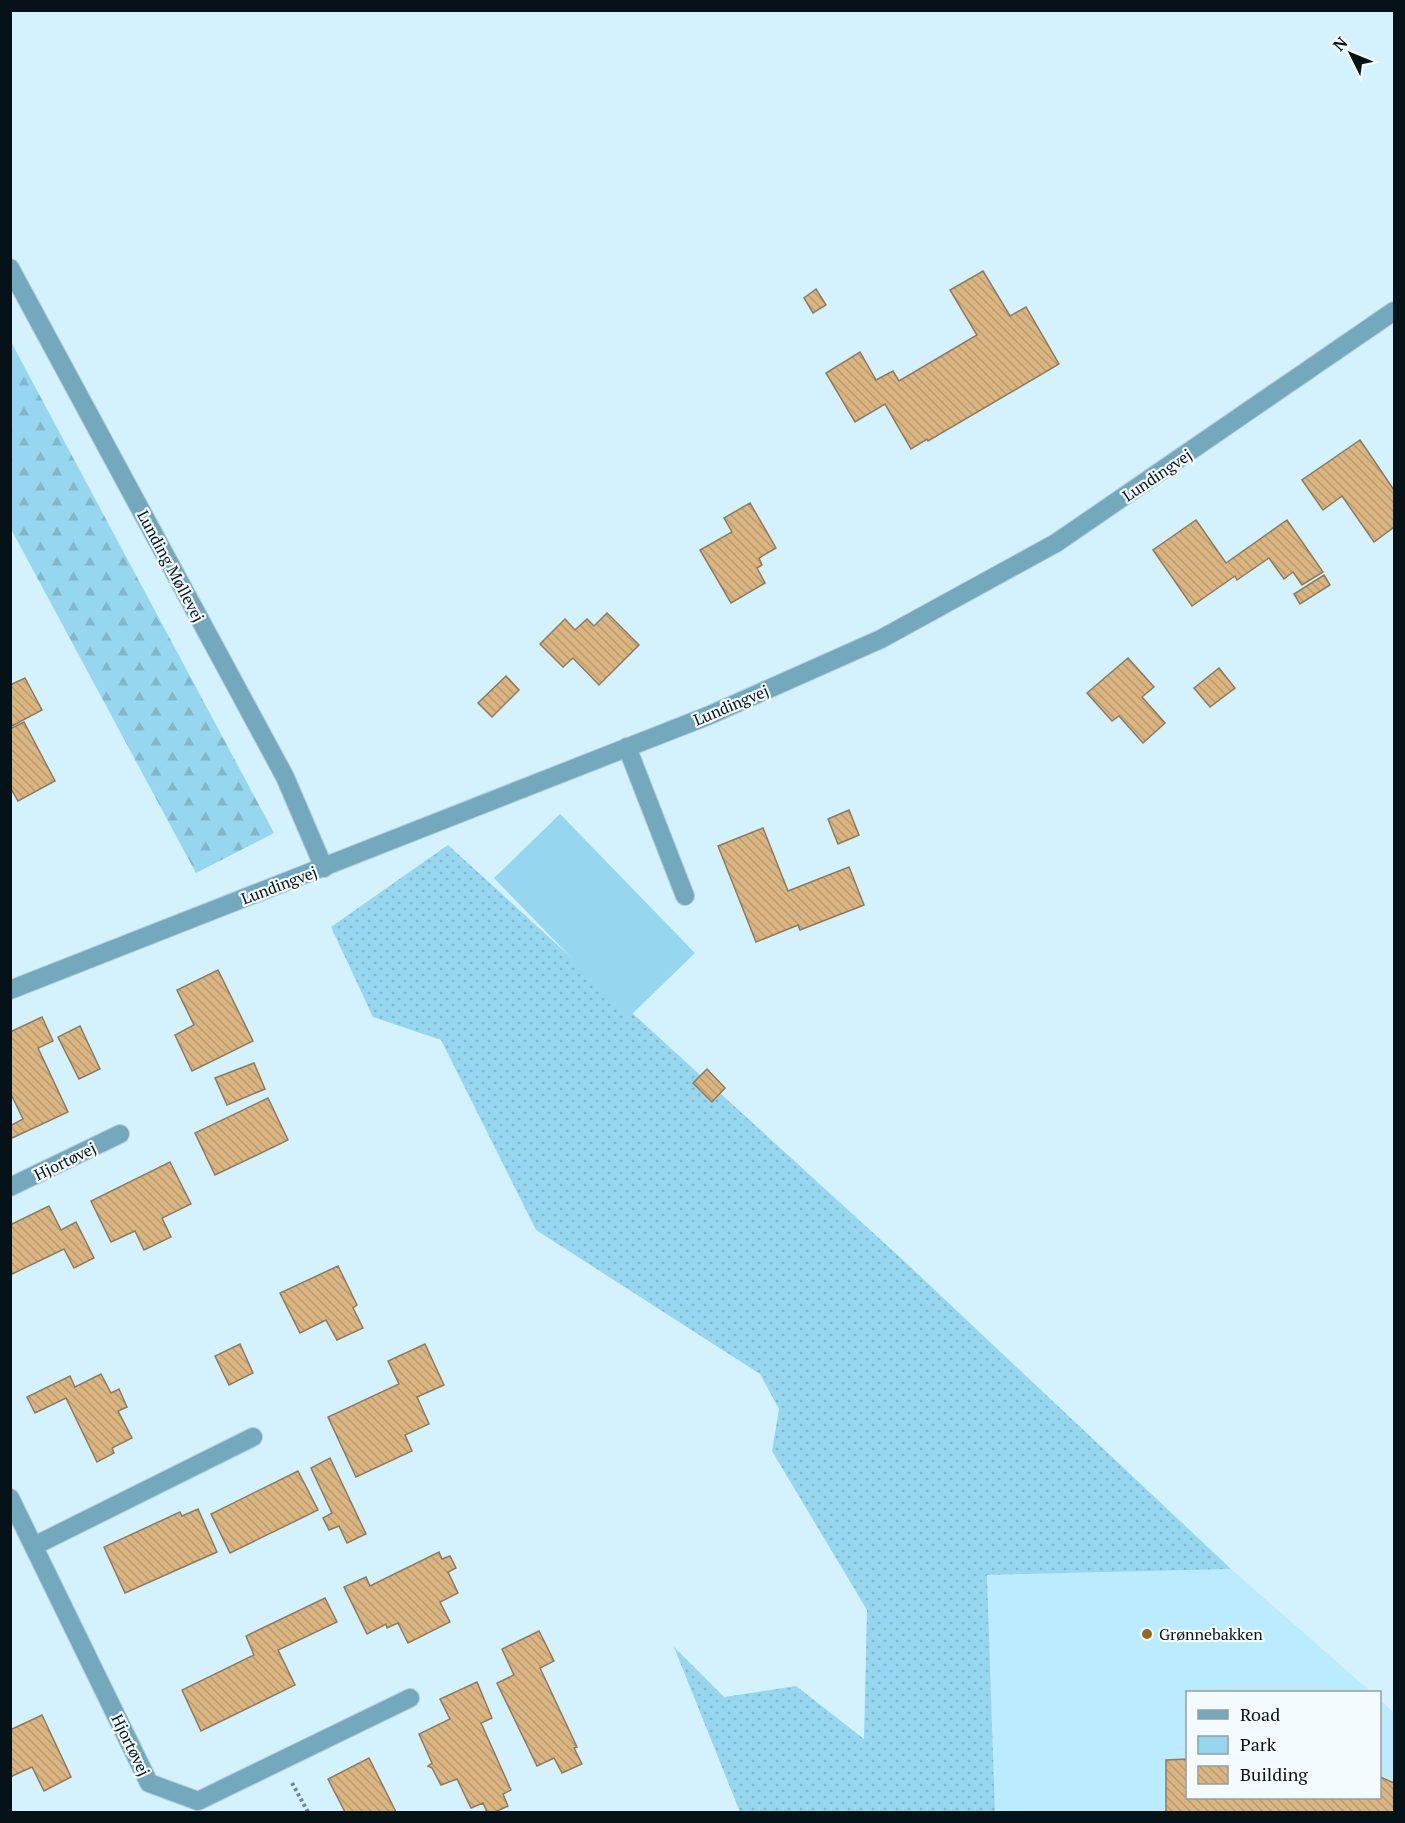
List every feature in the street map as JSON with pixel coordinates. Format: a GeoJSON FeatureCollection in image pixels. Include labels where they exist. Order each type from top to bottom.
{"type":"FeatureCollection","features":[{"type":"Feature","properties":{"kind":"street","name":"Lunding Møllevej"},"geometry":{"type":"LineString","coordinates":[[10,268],[285,777],[324,868]]}},
{"type":"Feature","properties":{"kind":"street","name":"Lundingvej"},"geometry":{"type":"LineString","coordinates":[[10,990],[734,705],[881,639],[1056,543],[1395,311]]}},
{"type":"Feature","properties":{"kind":"street"},"geometry":{"type":"LineString","coordinates":[[627,747],[685,896]]}},
{"type":"Feature","properties":{"kind":"street","name":"Hjortøvej"},"geometry":{"type":"LineString","coordinates":[[10,1187],[120,1134]]}},
{"type":"Feature","properties":{"kind":"street"},"geometry":{"type":"LineString","coordinates":[[34,1546],[253,1437]]}},
{"type":"Feature","properties":{"kind":"street","name":"Hjortøvej"},"geometry":{"type":"LineString","coordinates":[[10,1498],[149,1783],[198,1801],[410,1698]]}},
{"type":"Feature","properties":{"kind":"path"},"geometry":{"type":"LineString","coordinates":[[281,1761],[308,1812]]}},
{"type":"Feature","properties":{"kind":"shaded area","name":"Grønnebakken"},"geometry":{"type":"Polygon","coordinates":[[[1231,1569],[1370,1691],[1186,1691],[1186,1799],[1381,1799],[1381,1701],[1394,1713],[1394,1812],[995,1812],[987,1575],[1231,1569]]]}},
{"type":"Feature","properties":{"kind":"green space"},"geometry":{"type":"Polygon","coordinates":[[[10,340],[274,833],[196,873],[11,529],[10,340]]]}},
{"type":"Feature","properties":{"kind":"green space"},"geometry":{"type":"Polygon","coordinates":[[[560,814],[695,953],[629,1017],[494,878],[560,814]]]}},
{"type":"Feature","properties":{"kind":"green space"},"geometry":{"type":"Polygon","coordinates":[[[448,845],[904,1261],[1231,1569],[987,1575],[995,1812],[740,1812],[674,1647],[724,1697],[796,1686],[864,1739],[867,1610],[772,1451],[779,1409],[760,1374],[536,1230],[441,1040],[373,1017],[331,927],[448,845]]]}},
{"type":"Feature","properties":{"kind":"building"},"geometry":{"type":"Polygon","coordinates":[[[983,271],[1010,316],[1026,307],[1059,364],[911,449],[885,404],[855,422],[826,373],[860,352],[876,380],[893,371],[899,381],[977,335],[950,290],[983,271]]]}},
{"type":"Feature","properties":{"kind":"building"},"geometry":{"type":"Polygon","coordinates":[[[816,289],[826,305],[813,313],[804,298],[816,289]]]}},
{"type":"Feature","properties":{"kind":"building"},"geometry":{"type":"Polygon","coordinates":[[[1360,440],[1394,490],[1394,527],[1374,542],[1342,496],[1323,510],[1302,480],[1360,440]]]}},
{"type":"Feature","properties":{"kind":"building"},"geometry":{"type":"Polygon","coordinates":[[[750,503],[776,548],[759,558],[762,565],[757,568],[765,583],[731,603],[700,550],[732,532],[724,518],[750,503]]]}},
{"type":"Feature","properties":{"kind":"building"},"geometry":{"type":"Polygon","coordinates":[[[1196,520],[1226,563],[1287,520],[1323,572],[1302,585],[1293,572],[1284,579],[1269,558],[1237,580],[1235,576],[1192,606],[1153,550],[1196,520]]]}},
{"type":"Feature","properties":{"kind":"building"},"geometry":{"type":"Polygon","coordinates":[[[1324,575],[1330,585],[1300,604],[1294,594],[1324,575]]]}},
{"type":"Feature","properties":{"kind":"building"},"geometry":{"type":"Polygon","coordinates":[[[607,613],[639,645],[599,685],[573,658],[563,667],[540,644],[565,619],[575,630],[587,619],[594,626],[607,613]]]}},
{"type":"Feature","properties":{"kind":"building"},"geometry":{"type":"Polygon","coordinates":[[[1128,658],[1154,687],[1142,697],[1165,723],[1143,743],[1119,716],[1112,721],[1087,693],[1128,658]]]}},
{"type":"Feature","properties":{"kind":"building"},"geometry":{"type":"Polygon","coordinates":[[[1219,668],[1235,688],[1210,707],[1194,688],[1219,668]]]}},
{"type":"Feature","properties":{"kind":"building"},"geometry":{"type":"Polygon","coordinates":[[[506,676],[519,690],[492,717],[478,703],[506,676]]]}},
{"type":"Feature","properties":{"kind":"building"},"geometry":{"type":"Polygon","coordinates":[[[25,678],[42,710],[10,727],[10,685],[25,678]]]}},
{"type":"Feature","properties":{"kind":"building"},"geometry":{"type":"Polygon","coordinates":[[[24,722],[55,781],[18,801],[10,787],[10,729],[24,722]]]}},
{"type":"Feature","properties":{"kind":"building"},"geometry":{"type":"Polygon","coordinates":[[[849,810],[859,835],[838,844],[828,819],[849,810]]]}},
{"type":"Feature","properties":{"kind":"building"},"geometry":{"type":"Polygon","coordinates":[[[763,828],[788,891],[849,867],[864,905],[800,930],[798,925],[756,942],[718,846],[763,828]]]}},
{"type":"Feature","properties":{"kind":"building"},"geometry":{"type":"Polygon","coordinates":[[[218,970],[253,1041],[192,1071],[175,1035],[194,1025],[177,990],[218,970]]]}},
{"type":"Feature","properties":{"kind":"building"},"geometry":{"type":"Polygon","coordinates":[[[42,1017],[53,1041],[38,1048],[68,1112],[10,1139],[10,1126],[23,1119],[10,1092],[10,1032],[42,1017]]]}},
{"type":"Feature","properties":{"kind":"building"},"geometry":{"type":"Polygon","coordinates":[[[80,1026],[100,1069],[79,1079],[58,1037],[80,1026]]]}},
{"type":"Feature","properties":{"kind":"building"},"geometry":{"type":"Polygon","coordinates":[[[254,1063],[265,1089],[227,1105],[215,1078],[254,1063]]]}},
{"type":"Feature","properties":{"kind":"building"},"geometry":{"type":"Polygon","coordinates":[[[707,1069],[725,1088],[712,1102],[693,1083],[707,1069]]]}},
{"type":"Feature","properties":{"kind":"building"},"geometry":{"type":"Polygon","coordinates":[[[268,1098],[288,1140],[215,1175],[195,1133],[268,1098]]]}},
{"type":"Feature","properties":{"kind":"building"},"geometry":{"type":"Polygon","coordinates":[[[170,1162],[191,1204],[162,1218],[171,1237],[144,1250],[135,1231],[111,1242],[91,1201],[170,1162]]]}},
{"type":"Feature","properties":{"kind":"building"},"geometry":{"type":"Polygon","coordinates":[[[49,1206],[61,1230],[76,1222],[94,1258],[74,1268],[64,1249],[10,1275],[10,1225],[49,1206]]]}},
{"type":"Feature","properties":{"kind":"building"},"geometry":{"type":"Polygon","coordinates":[[[338,1266],[357,1305],[353,1308],[363,1328],[337,1340],[326,1320],[300,1333],[280,1293],[338,1266]]]}},
{"type":"Feature","properties":{"kind":"building"},"geometry":{"type":"Polygon","coordinates":[[[240,1344],[253,1373],[229,1385],[215,1356],[240,1344]]]}},
{"type":"Feature","properties":{"kind":"building"},"geometry":{"type":"Polygon","coordinates":[[[425,1344],[444,1385],[417,1397],[429,1424],[405,1435],[412,1451],[356,1477],[328,1417],[399,1384],[388,1361],[425,1344]]]}},
{"type":"Feature","properties":{"kind":"building"},"geometry":{"type":"Polygon","coordinates":[[[101,1374],[111,1393],[119,1389],[127,1407],[118,1411],[132,1438],[112,1448],[114,1453],[97,1462],[66,1398],[35,1413],[27,1397],[70,1376],[75,1387],[101,1374]]]}},
{"type":"Feature","properties":{"kind":"building"},"geometry":{"type":"Polygon","coordinates":[[[330,1458],[366,1534],[347,1543],[339,1526],[329,1530],[323,1518],[332,1513],[311,1468],[330,1458]]]}},
{"type":"Feature","properties":{"kind":"building"},"geometry":{"type":"Polygon","coordinates":[[[298,1471],[318,1510],[230,1553],[211,1514],[298,1471]]]}},
{"type":"Feature","properties":{"kind":"building"},"geometry":{"type":"Polygon","coordinates":[[[198,1509],[217,1552],[125,1593],[104,1547],[180,1512],[182,1516],[198,1509]]]}},
{"type":"Feature","properties":{"kind":"building"},"geometry":{"type":"Polygon","coordinates":[[[439,1552],[442,1559],[450,1556],[456,1568],[448,1572],[458,1593],[440,1602],[450,1622],[408,1643],[398,1623],[387,1628],[386,1624],[367,1634],[344,1587],[366,1577],[370,1586],[439,1552]]]}},
{"type":"Feature","properties":{"kind":"building"},"geometry":{"type":"Polygon","coordinates":[[[325,1598],[337,1622],[278,1650],[295,1685],[201,1731],[182,1690],[254,1655],[246,1636],[325,1598]]]}},
{"type":"Feature","properties":{"kind":"building"},"geometry":{"type":"Polygon","coordinates":[[[539,1631],[554,1661],[540,1668],[577,1747],[574,1748],[582,1764],[562,1773],[554,1758],[537,1766],[497,1683],[514,1675],[502,1649],[539,1631]]]}},
{"type":"Feature","properties":{"kind":"building"},"geometry":{"type":"Polygon","coordinates":[[[477,1682],[492,1718],[481,1723],[511,1790],[503,1794],[508,1806],[495,1812],[487,1812],[483,1803],[471,1808],[457,1779],[441,1785],[432,1768],[428,1766],[432,1763],[419,1734],[450,1719],[440,1699],[477,1682]]]}},
{"type":"Feature","properties":{"kind":"building"},"geometry":{"type":"Polygon","coordinates":[[[42,1715],[71,1777],[44,1791],[32,1767],[10,1777],[10,1730],[42,1715]]]}},
{"type":"Feature","properties":{"kind":"building"},"geometry":{"type":"Polygon","coordinates":[[[369,1758],[396,1812],[345,1812],[328,1779],[369,1758]]]}},
{"type":"Feature","properties":{"kind":"building"},"geometry":{"type":"Polygon","coordinates":[[[1186,1759],[1186,1799],[1381,1799],[1381,1777],[1394,1783],[1394,1812],[1166,1812],[1166,1760],[1186,1759]]]}},
{"type":"Feature","properties":{"kind":"place","name":"Grønnebakken"},"geometry":{"type":"Point","coordinates":[1147,1634]}}]}
